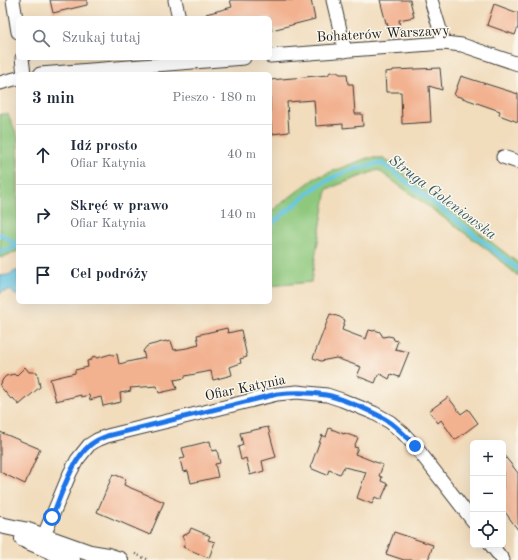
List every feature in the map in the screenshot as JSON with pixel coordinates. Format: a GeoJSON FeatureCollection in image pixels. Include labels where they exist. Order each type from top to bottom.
{"type":"FeatureCollection","features":[{"type":"Feature","properties":{"kind":"street"},"geometry":{"type":"LineString","coordinates":[[13,0],[16,19]]}},
{"type":"Feature","properties":{"kind":"street"},"geometry":{"type":"LineString","coordinates":[[175,0],[179,16]]}},
{"type":"Feature","properties":{"kind":"street"},"geometry":{"type":"LineString","coordinates":[[333,0],[345,51]]}},
{"type":"Feature","properties":{"kind":"street"},"geometry":{"type":"LineString","coordinates":[[433,0],[444,43]]}},
{"type":"Feature","properties":{"kind":"street","name":"Bohaterów Warszawy"},"geometry":{"type":"LineString","coordinates":[[272,56],[444,43],[462,45],[487,52],[518,64]]}},
{"type":"Feature","properties":{"kind":"street"},"geometry":{"type":"LineString","coordinates":[[22,60],[24,72]]}},
{"type":"Feature","properties":{"kind":"street"},"geometry":{"type":"LineString","coordinates":[[61,72],[189,60]]}},
{"type":"Feature","properties":{"kind":"street"},"geometry":{"type":"LineString","coordinates":[[0,83],[16,79]]}},
{"type":"Feature","properties":{"kind":"street"},"geometry":{"type":"LineString","coordinates":[[502,157],[518,162]]}},
{"type":"Feature","properties":{"kind":"street","name":"Ofiar Katynia"},"geometry":{"type":"LineString","coordinates":[[42,542],[70,473],[77,460],[89,445],[97,440],[107,436],[277,394],[297,392],[327,395],[374,413],[390,422],[415,446],[470,517]]}},
{"type":"Feature","properties":{"kind":"street"},"geometry":{"type":"LineString","coordinates":[[1,525],[12,534],[120,560]]}},
{"type":"Feature","properties":{"kind":"street"},"geometry":{"type":"LineString","coordinates":[[42,542],[72,560]]}},
{"type":"Feature","properties":{"kind":"street"},"geometry":{"type":"LineString","coordinates":[[493,548],[503,560]]}},
{"type":"Feature","properties":{"kind":"green space"},"geometry":{"type":"Polygon","coordinates":[[[0,114],[8,114],[16,132],[16,252],[0,258],[0,114]]]}},
{"type":"Feature","properties":{"kind":"green space"},"geometry":{"type":"Polygon","coordinates":[[[367,158],[384,158],[518,263],[518,276],[488,250],[378,170],[327,189],[311,282],[272,286],[272,210],[315,178],[367,158]]]}},
{"type":"Feature","properties":{"kind":"water"},"geometry":{"type":"Polygon","coordinates":[[[16,271],[16,295],[10,290],[1,292],[0,294],[0,276],[8,275],[16,271]]]}},
{"type":"Feature","properties":{"kind":"building"},"geometry":{"type":"Polygon","coordinates":[[[50,0],[87,0],[87,5],[53,13],[50,0]]]}},
{"type":"Feature","properties":{"kind":"building"},"geometry":{"type":"Polygon","coordinates":[[[230,0],[311,0],[315,19],[272,30],[272,16],[206,16],[206,14],[232,7],[230,0]]]}},
{"type":"Feature","properties":{"kind":"building"},"geometry":{"type":"Polygon","coordinates":[[[380,0],[410,0],[414,17],[399,20],[400,29],[389,30],[380,0]]]}},
{"type":"Feature","properties":{"kind":"building"},"geometry":{"type":"Polygon","coordinates":[[[494,4],[518,13],[518,27],[515,35],[487,25],[494,4]]]}},
{"type":"Feature","properties":{"kind":"building"},"geometry":{"type":"Polygon","coordinates":[[[440,68],[442,90],[429,86],[431,122],[402,124],[401,92],[386,92],[385,72],[393,70],[440,68]]]}},
{"type":"Feature","properties":{"kind":"building"},"geometry":{"type":"Polygon","coordinates":[[[330,72],[347,74],[348,84],[353,84],[355,114],[362,114],[363,126],[343,128],[343,124],[316,126],[314,100],[287,102],[289,132],[272,134],[272,80],[328,75],[330,72]]]}},
{"type":"Feature","properties":{"kind":"building"},"geometry":{"type":"Polygon","coordinates":[[[461,76],[518,94],[518,122],[499,115],[500,111],[454,95],[461,76]]]}},
{"type":"Feature","properties":{"kind":"building"},"geometry":{"type":"Polygon","coordinates":[[[330,314],[345,320],[342,330],[366,339],[369,330],[375,330],[380,332],[383,337],[393,337],[394,340],[398,341],[395,349],[409,352],[399,377],[391,374],[389,379],[379,373],[375,383],[357,376],[361,367],[336,358],[321,361],[313,358],[330,314]]]}},
{"type":"Feature","properties":{"kind":"building"},"geometry":{"type":"Polygon","coordinates":[[[227,328],[228,333],[241,330],[247,357],[240,359],[241,363],[230,367],[232,375],[213,380],[211,371],[185,376],[185,378],[174,380],[177,389],[159,393],[157,386],[130,388],[131,391],[120,393],[121,402],[103,406],[101,397],[90,400],[89,395],[81,397],[81,395],[56,401],[50,379],[75,373],[75,370],[88,367],[87,361],[91,360],[94,356],[97,358],[117,354],[119,364],[145,358],[143,351],[147,346],[171,341],[174,350],[187,348],[199,345],[197,335],[227,328]]]}},
{"type":"Feature","properties":{"kind":"building"},"geometry":{"type":"Polygon","coordinates":[[[25,367],[29,372],[37,372],[40,387],[19,405],[13,398],[11,399],[0,386],[6,376],[14,374],[16,376],[25,367]]]}},
{"type":"Feature","properties":{"kind":"building"},"geometry":{"type":"Polygon","coordinates":[[[448,397],[461,414],[468,409],[478,423],[455,440],[441,420],[438,423],[429,411],[448,397]]]}},
{"type":"Feature","properties":{"kind":"building"},"geometry":{"type":"Polygon","coordinates":[[[268,427],[276,457],[262,461],[264,471],[250,475],[246,458],[241,460],[238,447],[243,445],[240,433],[268,427]]]}},
{"type":"Feature","properties":{"kind":"building"},"geometry":{"type":"Polygon","coordinates":[[[329,428],[358,438],[354,447],[358,448],[355,454],[383,465],[379,476],[382,477],[381,481],[388,484],[381,500],[375,497],[372,504],[357,498],[366,472],[344,467],[340,474],[329,470],[327,475],[310,468],[322,435],[326,437],[329,428]]]}},
{"type":"Feature","properties":{"kind":"building"},"geometry":{"type":"Polygon","coordinates":[[[0,432],[40,449],[25,484],[0,472],[0,432]]]}},
{"type":"Feature","properties":{"kind":"building"},"geometry":{"type":"Polygon","coordinates":[[[210,441],[212,451],[217,450],[220,463],[215,464],[218,477],[191,483],[188,471],[183,472],[180,459],[185,458],[182,448],[210,441]]]}},
{"type":"Feature","properties":{"kind":"building"},"geometry":{"type":"Polygon","coordinates":[[[506,458],[518,473],[518,530],[506,513],[506,458]]]}},
{"type":"Feature","properties":{"kind":"building"},"geometry":{"type":"Polygon","coordinates":[[[113,474],[126,479],[124,485],[164,502],[150,535],[97,512],[113,474]]]}},
{"type":"Feature","properties":{"kind":"building"},"geometry":{"type":"Polygon","coordinates":[[[191,528],[210,536],[208,540],[215,542],[209,558],[183,547],[185,542],[182,536],[189,533],[191,528]]]}},
{"type":"Feature","properties":{"kind":"building"},"geometry":{"type":"Polygon","coordinates":[[[394,532],[433,545],[428,560],[404,560],[386,554],[394,532]]]}},
{"type":"Feature","properties":{"kind":"waterway","name":"Struga Goleniowska"},"geometry":{"type":"LineString","coordinates":[[272,223],[317,186],[354,169],[381,163],[518,269]]}},
{"type":"Feature","properties":{"kind":"waterway","name":"Struga Goleniowska"},"geometry":{"type":"LineString","coordinates":[[0,234],[16,244]]}},
{"type":"Feature","properties":{"kind":"waterway"},"geometry":{"type":"LineString","coordinates":[[0,252],[16,247]]}},
{"type":"Feature","properties":{"kind":"route"},"geometry":{"type":"LineString","coordinates":[[52,517],[77,460],[89,445],[97,440],[107,436],[277,394],[297,392],[313,393],[327,395],[342,400],[374,413],[390,422],[415,446]]}}]}
